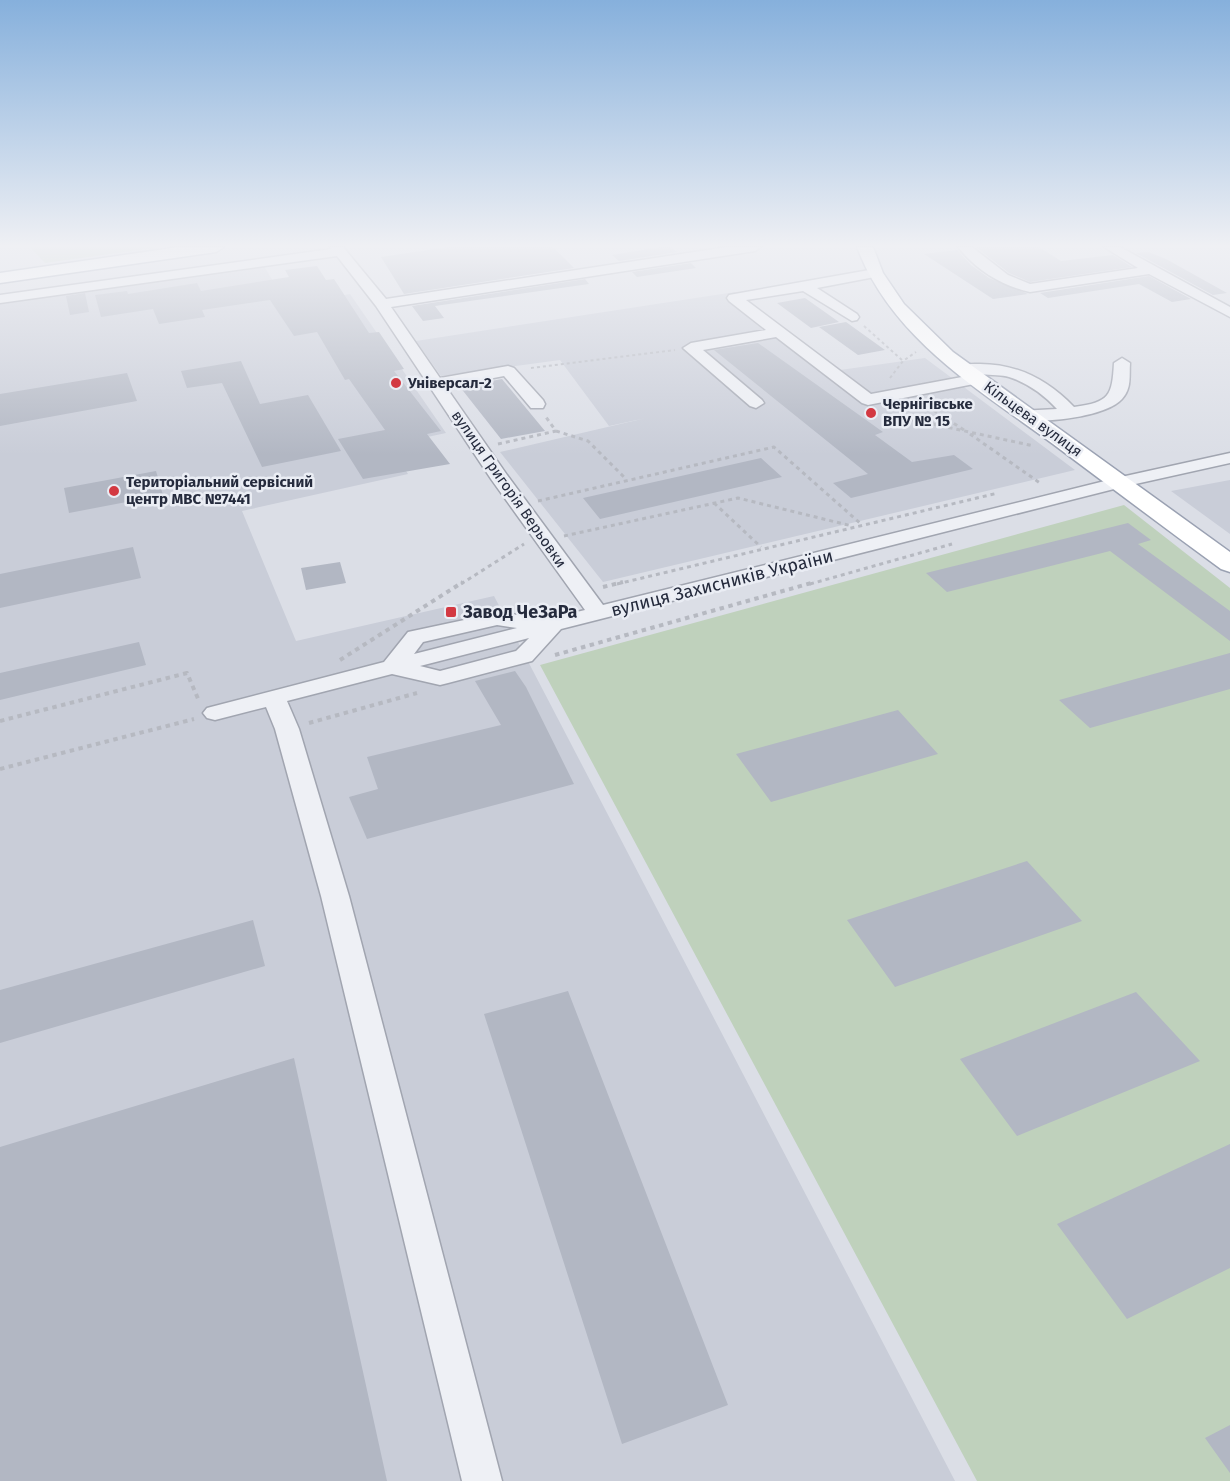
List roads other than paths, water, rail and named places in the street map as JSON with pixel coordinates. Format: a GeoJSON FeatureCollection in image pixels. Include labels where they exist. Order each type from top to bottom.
{"type":"FeatureCollection","features":[{"type":"Feature","properties":{"kind":"main road","name":"Кільцева вулиця"},"geometry":{"type":"LineString","coordinates":[[907,316],[946,356],[1230,564]]}},
{"type":"Feature","properties":{"kind":"street","name":"вулиця Григорія Верьовки"},"geometry":{"type":"LineString","coordinates":[[390,316],[479,448],[598,613]]}},
{"type":"Feature","properties":{"kind":"street"},"geometry":{"type":"LineString","coordinates":[[757,316],[868,400],[907,392],[993,368],[1011,371],[1039,386],[1060,401],[1071,413]]}},
{"type":"Feature","properties":{"kind":"street"},"geometry":{"type":"LineString","coordinates":[[756,404],[691,348],[778,332]]}},
{"type":"Feature","properties":{"kind":"street"},"geometry":{"type":"LineString","coordinates":[[1025,415],[1071,413],[1109,403],[1121,389],[1122,363]]}},
{"type":"Feature","properties":{"kind":"street"},"geometry":{"type":"LineString","coordinates":[[436,384],[507,371],[537,404]]}},
{"type":"Feature","properties":{"kind":"street","name":"вулиця Захисників України"},"geometry":{"type":"LineString","coordinates":[[210,715],[598,613],[1121,482],[1230,458]]}},
{"type":"Feature","properties":{"kind":"street"},"geometry":{"type":"LineString","coordinates":[[274,698],[287,729],[338,907],[482,1481]]}},
{"type":"Feature","properties":{"kind":"place","name":"Універсал-2"},"geometry":{"type":"Point","coordinates":[396,383]}},
{"type":"Feature","properties":{"kind":"place","name":"Чернігівське ВПУ № 15"},"geometry":{"type":"Point","coordinates":[871,413]}},
{"type":"Feature","properties":{"kind":"place","name":"Територіальний сервісний центр МВС №7441"},"geometry":{"type":"Point","coordinates":[114,491]}},
{"type":"Feature","properties":{"kind":"place","name":"Завод ЧеЗаРа"},"geometry":{"type":"Point","coordinates":[451,612]}}]}
